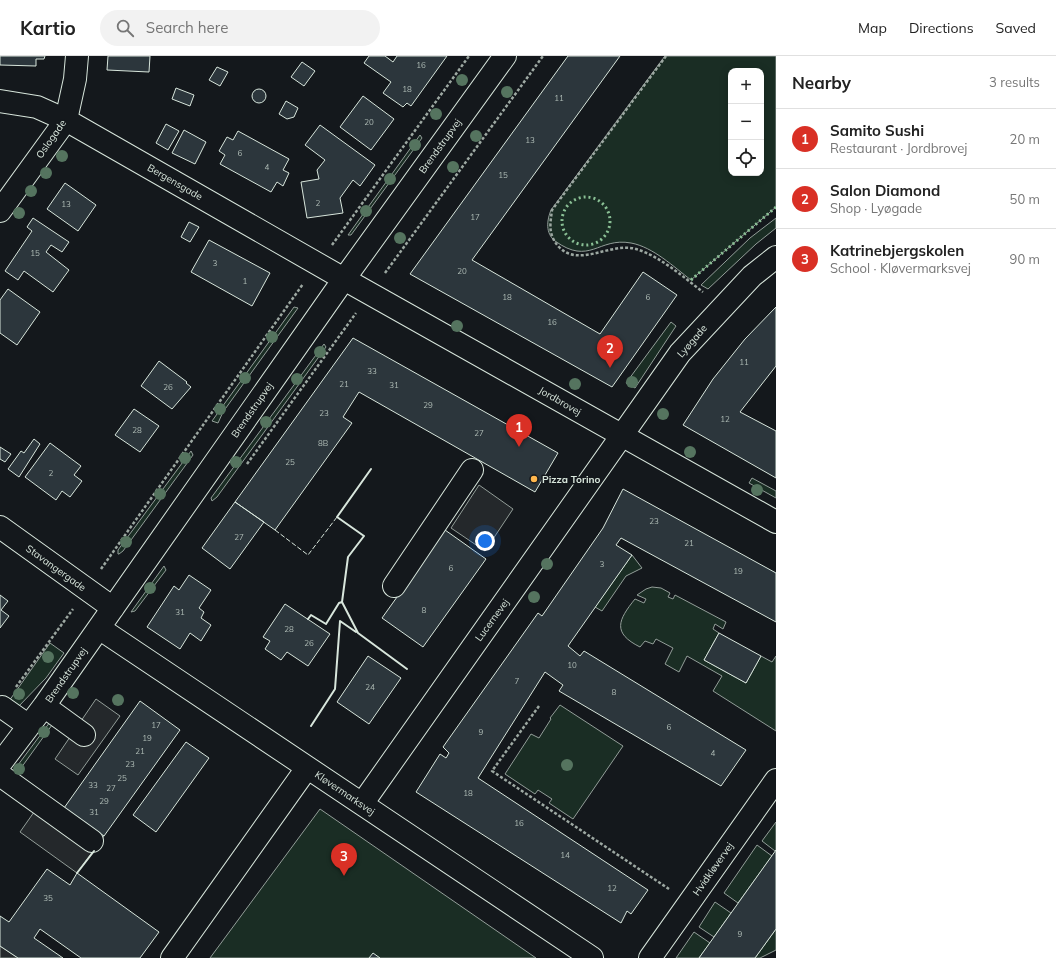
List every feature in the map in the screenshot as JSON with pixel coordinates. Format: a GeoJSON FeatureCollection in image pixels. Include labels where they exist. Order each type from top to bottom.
{"type":"FeatureCollection","features":[{"type":"Feature","properties":{"kind":"street","name":"Oslogade"},"geometry":{"type":"LineString","coordinates":[[0,211],[66,120],[76,79],[77,56]]}},
{"type":"Feature","properties":{"kind":"street","name":"Brendstrupvej"},"geometry":{"type":"LineString","coordinates":[[0,764],[44,706],[344,279],[505,56]]}},
{"type":"Feature","properties":{"kind":"street","name":"Bergensgade"},"geometry":{"type":"LineString","coordinates":[[0,101],[37,107],[66,120],[344,279]]}},
{"type":"Feature","properties":{"kind":"street","name":"Lyøgade"},"geometry":{"type":"LineString","coordinates":[[622,437],[680,353],[752,276],[776,257]]}},
{"type":"Feature","properties":{"kind":"street","name":"Jordbrovej"},"geometry":{"type":"LineString","coordinates":[[344,279],[622,437],[776,522]]}},
{"type":"Feature","properties":{"kind":"street","name":"Lucernevej"},"geometry":{"type":"LineString","coordinates":[[362,804],[622,437]]}},
{"type":"Feature","properties":{"kind":"street"},"geometry":{"type":"LineString","coordinates":[[394,586],[472,470]]}},
{"type":"Feature","properties":{"kind":"street","name":"Stavangergade"},"geometry":{"type":"LineString","coordinates":[[0,527],[113,608]]}},
{"type":"Feature","properties":{"kind":"street","name":"Kløvermarksvej"},"geometry":{"type":"LineString","coordinates":[[99,628],[592,958]]}},
{"type":"Feature","properties":{"kind":"street"},"geometry":{"type":"LineString","coordinates":[[44,706],[84,735]]}},
{"type":"Feature","properties":{"kind":"street"},"geometry":{"type":"LineString","coordinates":[[2,707],[29,726]]}},
{"type":"Feature","properties":{"kind":"street"},"geometry":{"type":"LineString","coordinates":[[172,958],[307,768]]}},
{"type":"Feature","properties":{"kind":"street"},"geometry":{"type":"LineString","coordinates":[[0,775],[92,841]]}},
{"type":"Feature","properties":{"kind":"street","name":"Hvidkløvervej"},"geometry":{"type":"LineString","coordinates":[[650,958],[776,780]]}},
{"type":"Feature","properties":{"kind":"path"},"geometry":{"type":"LineString","coordinates":[[2,707],[87,590],[274,324],[469,56]]}},
{"type":"Feature","properties":{"kind":"path"},"geometry":{"type":"LineString","coordinates":[[244,468],[543,56]]}},
{"type":"Feature","properties":{"kind":"path"},"geometry":{"type":"LineString","coordinates":[[666,56],[552,210],[549,229],[554,241],[562,250],[575,256],[586,255],[622,246],[636,249],[648,254],[723,306]]}},
{"type":"Feature","properties":{"kind":"path"},"geometry":{"type":"LineString","coordinates":[[539,706],[492,771],[689,902]]}},
{"type":"Feature","properties":{"kind":"green space"},"geometry":{"type":"Polygon","coordinates":[[[665,56],[776,56],[776,207],[691,280],[655,253],[639,245],[620,242],[586,251],[577,251],[567,248],[552,238],[548,230],[551,210],[665,56]]]}},
{"type":"Feature","properties":{"kind":"green space"},"geometry":{"type":"Polygon","coordinates":[[[420,135],[422,138],[351,235],[348,235],[420,135]]]}},
{"type":"Feature","properties":{"kind":"green space"},"geometry":{"type":"Polygon","coordinates":[[[776,218],[776,228],[756,244],[708,289],[701,285],[750,238],[776,218]]]}},
{"type":"Feature","properties":{"kind":"green space"},"geometry":{"type":"Polygon","coordinates":[[[294,307],[298,308],[223,412],[218,423],[212,421],[294,307]]]}},
{"type":"Feature","properties":{"kind":"green space"},"geometry":{"type":"Polygon","coordinates":[[[671,322],[676,326],[635,388],[626,383],[671,322]]]}},
{"type":"Feature","properties":{"kind":"green space"},"geometry":{"type":"Polygon","coordinates":[[[324,344],[326,347],[217,497],[212,501],[211,498],[324,344]]]}},
{"type":"Feature","properties":{"kind":"green space"},"geometry":{"type":"Polygon","coordinates":[[[191,451],[193,455],[123,551],[118,554],[118,550],[191,451]]]}},
{"type":"Feature","properties":{"kind":"green space"},"geometry":{"type":"Polygon","coordinates":[[[752,478],[776,491],[776,498],[749,483],[752,478]]]}},
{"type":"Feature","properties":{"kind":"green space"},"geometry":{"type":"Polygon","coordinates":[[[632,555],[642,568],[626,576],[602,611],[595,607],[632,555]]]}},
{"type":"Feature","properties":{"kind":"green space"},"geometry":{"type":"Polygon","coordinates":[[[164,566],[166,570],[135,611],[131,612],[164,566]]]}},
{"type":"Feature","properties":{"kind":"green space"},"geometry":{"type":"Polygon","coordinates":[[[652,587],[661,588],[670,593],[668,597],[673,599],[675,595],[726,622],[723,629],[715,624],[713,629],[719,633],[704,660],[746,683],[761,656],[772,662],[776,656],[776,731],[713,691],[722,676],[687,656],[679,672],[665,664],[673,648],[656,639],[653,644],[645,641],[640,647],[625,637],[621,626],[625,613],[635,599],[644,603],[646,599],[637,595],[652,587]]]}},
{"type":"Feature","properties":{"kind":"green space"},"geometry":{"type":"Polygon","coordinates":[[[50,643],[64,653],[46,678],[18,707],[9,701],[50,643]]]}},
{"type":"Feature","properties":{"kind":"green space"},"geometry":{"type":"Polygon","coordinates":[[[560,705],[623,746],[573,819],[549,803],[552,799],[538,790],[535,794],[505,774],[531,734],[539,738],[551,719],[550,718],[560,705]]]}},
{"type":"Feature","properties":{"kind":"green space"},"geometry":{"type":"Polygon","coordinates":[[[50,722],[52,725],[16,775],[15,769],[50,722]]]}},
{"type":"Feature","properties":{"kind":"green space"},"geometry":{"type":"Polygon","coordinates":[[[320,809],[536,958],[210,958],[320,809]]]}},
{"type":"Feature","properties":{"kind":"green space"},"geometry":{"type":"Polygon","coordinates":[[[776,822],[776,850],[775,851],[762,841],[776,822]]]}},
{"type":"Feature","properties":{"kind":"green space"},"geometry":{"type":"Polygon","coordinates":[[[757,845],[772,856],[738,903],[724,893],[757,845]]]}},
{"type":"Feature","properties":{"kind":"green space"},"geometry":{"type":"Polygon","coordinates":[[[715,902],[731,913],[714,937],[699,927],[715,902]]]}},
{"type":"Feature","properties":{"kind":"green space"},"geometry":{"type":"Polygon","coordinates":[[[776,929],[776,950],[760,958],[755,958],[776,929]]]}},
{"type":"Feature","properties":{"kind":"green space"},"geometry":{"type":"Polygon","coordinates":[[[694,932],[710,943],[699,958],[676,958],[694,932]]]}},
{"type":"Feature","properties":{"kind":"shaded area"},"geometry":{"type":"Polygon","coordinates":[[[479,485],[513,509],[485,551],[451,528],[479,485]]]}},
{"type":"Feature","properties":{"kind":"shaded area"},"geometry":{"type":"Polygon","coordinates":[[[96,699],[120,716],[78,775],[55,759],[96,699]]]}},
{"type":"Feature","properties":{"kind":"shaded area"},"geometry":{"type":"Polygon","coordinates":[[[46,795],[104,836],[77,873],[20,832],[46,795]]]}},
{"type":"Feature","properties":{"kind":"shaded area"},"geometry":{"type":"Polygon","coordinates":[[[0,946],[18,958],[0,958],[0,946]]]}},
{"type":"Feature","properties":{"kind":"building"},"geometry":{"type":"Polygon","coordinates":[[[0,56],[45,56],[44,59],[36,59],[36,66],[0,65],[0,56]]]}},
{"type":"Feature","properties":{"kind":"building"},"geometry":{"type":"Polygon","coordinates":[[[108,56],[150,56],[149,72],[107,70],[108,56]]]}},
{"type":"Feature","properties":{"kind":"building"},"geometry":{"type":"Polygon","coordinates":[[[369,56],[385,56],[393,62],[397,56],[447,56],[411,106],[407,103],[403,107],[383,93],[391,82],[364,63],[369,56]]]}},
{"type":"Feature","properties":{"kind":"building"},"geometry":{"type":"Polygon","coordinates":[[[568,56],[620,56],[472,260],[600,334],[643,272],[677,295],[612,387],[410,274],[568,56]]]}},
{"type":"Feature","properties":{"kind":"building"},"geometry":{"type":"Polygon","coordinates":[[[302,62],[315,71],[304,86],[291,77],[302,62]]]}},
{"type":"Feature","properties":{"kind":"building"},"geometry":{"type":"Polygon","coordinates":[[[217,67],[228,72],[220,86],[209,80],[217,67]]]}},
{"type":"Feature","properties":{"kind":"building"},"geometry":{"type":"Polygon","coordinates":[[[176,88],[194,95],[190,106],[172,99],[176,88]]]}},
{"type":"Feature","properties":{"kind":"building"},"geometry":{"type":"Polygon","coordinates":[[[256,89],[262,89],[266,93],[266,99],[262,103],[256,103],[252,99],[252,93],[256,89]]]}},
{"type":"Feature","properties":{"kind":"building"},"geometry":{"type":"Polygon","coordinates":[[[363,96],[394,119],[371,150],[340,127],[363,96]]]}},
{"type":"Feature","properties":{"kind":"building"},"geometry":{"type":"Polygon","coordinates":[[[286,101],[298,108],[294,117],[287,119],[279,114],[286,101]]]}},
{"type":"Feature","properties":{"kind":"building"},"geometry":{"type":"Polygon","coordinates":[[[166,124],[179,131],[168,150],[156,143],[166,124]]]}},
{"type":"Feature","properties":{"kind":"building"},"geometry":{"type":"Polygon","coordinates":[[[320,125],[375,165],[360,186],[353,180],[340,198],[343,213],[307,218],[301,182],[319,179],[317,170],[325,160],[305,145],[320,125]]]}},
{"type":"Feature","properties":{"kind":"building"},"geometry":{"type":"Polygon","coordinates":[[[184,130],[206,142],[195,164],[172,153],[184,130]]]}},
{"type":"Feature","properties":{"kind":"building"},"geometry":{"type":"Polygon","coordinates":[[[238,131],[289,159],[283,170],[289,173],[283,186],[277,182],[271,192],[220,164],[225,155],[219,151],[227,137],[233,140],[238,131]]]}},
{"type":"Feature","properties":{"kind":"building"},"geometry":{"type":"Polygon","coordinates":[[[65,183],[96,205],[78,231],[47,209],[65,183]]]}},
{"type":"Feature","properties":{"kind":"building"},"geometry":{"type":"Polygon","coordinates":[[[33,218],[69,242],[62,252],[51,245],[46,252],[69,270],[53,292],[24,271],[18,280],[5,271],[32,231],[27,227],[33,218]]]}},
{"type":"Feature","properties":{"kind":"building"},"geometry":{"type":"Polygon","coordinates":[[[189,222],[199,227],[190,242],[181,237],[189,222]]]}},
{"type":"Feature","properties":{"kind":"building"},"geometry":{"type":"Polygon","coordinates":[[[209,240],[270,273],[252,306],[191,272],[209,240]]]}},
{"type":"Feature","properties":{"kind":"building"},"geometry":{"type":"Polygon","coordinates":[[[8,289],[40,312],[17,345],[0,333],[0,300],[8,289]]]}},
{"type":"Feature","properties":{"kind":"building"},"geometry":{"type":"Polygon","coordinates":[[[776,307],[776,366],[740,412],[776,431],[776,478],[683,425],[713,379],[745,339],[776,307]]]}},
{"type":"Feature","properties":{"kind":"building"},"geometry":{"type":"Polygon","coordinates":[[[353,338],[558,453],[535,492],[359,392],[343,417],[352,423],[275,530],[235,502],[353,338]]]}},
{"type":"Feature","properties":{"kind":"building"},"geometry":{"type":"Polygon","coordinates":[[[159,361],[187,382],[186,383],[191,387],[172,409],[141,386],[159,361]]]}},
{"type":"Feature","properties":{"kind":"building"},"geometry":{"type":"Polygon","coordinates":[[[134,409],[159,426],[140,452],[115,435],[134,409]]]}},
{"type":"Feature","properties":{"kind":"building"},"geometry":{"type":"Polygon","coordinates":[[[34,439],[40,444],[19,477],[8,469],[21,451],[24,453],[34,439]]]}},
{"type":"Feature","properties":{"kind":"building"},"geometry":{"type":"Polygon","coordinates":[[[50,443],[81,466],[74,475],[82,481],[70,497],[62,491],[56,500],[25,477],[50,443]]]}},
{"type":"Feature","properties":{"kind":"building"},"geometry":{"type":"Polygon","coordinates":[[[0,447],[11,454],[5,462],[0,459],[0,447]]]}},
{"type":"Feature","properties":{"kind":"building"},"geometry":{"type":"Polygon","coordinates":[[[623,489],[776,573],[776,622],[621,538],[616,545],[632,555],[568,646],[580,656],[584,651],[746,750],[721,786],[559,691],[563,685],[545,672],[478,778],[648,890],[631,914],[627,911],[621,923],[416,792],[440,754],[446,758],[449,753],[443,747],[538,613],[542,616],[603,528],[623,489]]]}},
{"type":"Feature","properties":{"kind":"building"},"geometry":{"type":"Polygon","coordinates":[[[235,502],[264,522],[230,569],[202,548],[235,502]]]}},
{"type":"Feature","properties":{"kind":"building"},"geometry":{"type":"Polygon","coordinates":[[[445,530],[486,559],[423,647],[382,618],[445,530]]]}},
{"type":"Feature","properties":{"kind":"building"},"geometry":{"type":"Polygon","coordinates":[[[189,575],[211,590],[199,608],[204,612],[201,618],[211,625],[201,641],[190,633],[180,649],[147,627],[174,586],[179,590],[189,575]]]}},
{"type":"Feature","properties":{"kind":"building"},"geometry":{"type":"Polygon","coordinates":[[[0,595],[8,601],[1,610],[9,616],[0,628],[0,595]]]}},
{"type":"Feature","properties":{"kind":"building"},"geometry":{"type":"Polygon","coordinates":[[[285,604],[330,634],[308,666],[287,652],[281,660],[265,649],[270,641],[263,637],[285,604]]]}},
{"type":"Feature","properties":{"kind":"building"},"geometry":{"type":"Polygon","coordinates":[[[719,633],[761,656],[746,683],[704,660],[719,633]]]}},
{"type":"Feature","properties":{"kind":"building"},"geometry":{"type":"Polygon","coordinates":[[[368,656],[401,678],[369,724],[337,702],[368,656]]]}},
{"type":"Feature","properties":{"kind":"building"},"geometry":{"type":"Polygon","coordinates":[[[140,701],[180,730],[104,836],[64,808],[140,701]]]}},
{"type":"Feature","properties":{"kind":"building"},"geometry":{"type":"Polygon","coordinates":[[[186,742],[209,758],[156,832],[133,815],[186,742]]]}},
{"type":"Feature","properties":{"kind":"building"},"geometry":{"type":"Polygon","coordinates":[[[776,850],[776,929],[755,958],[699,958],[776,850]]]}},
{"type":"Feature","properties":{"kind":"building"},"geometry":{"type":"Polygon","coordinates":[[[47,869],[70,885],[77,873],[159,932],[140,958],[81,958],[40,929],[34,938],[63,958],[18,958],[0,946],[0,916],[9,922],[47,869]]]}},
{"type":"Feature","properties":{"kind":"building"},"geometry":{"type":"Polygon","coordinates":[[[373,953],[380,958],[369,958],[373,953]]]}},
{"type":"Feature","properties":{"kind":"hedge"},"geometry":{"type":"LineString","coordinates":[[581,197],[591,197],[603,204],[610,216],[610,221],[610,226],[603,238],[591,245],[581,245],[573,241],[566,234],[562,226],[562,216],[566,208],[573,201],[581,197]]}},
{"type":"Feature","properties":{"kind":"hedge"},"geometry":{"type":"LineString","coordinates":[[691,280],[776,207]]}},
{"type":"Feature","properties":{"kind":"fence"},"geometry":{"type":"LineString","coordinates":[[275,530],[308,555],[337,517]]}},
{"type":"Feature","properties":{"kind":"wall"},"geometry":{"type":"LineString","coordinates":[[371,469],[337,517],[364,536],[348,557],[342,602],[358,633],[407,669]]}},
{"type":"Feature","properties":{"kind":"wall"},"geometry":{"type":"LineString","coordinates":[[308,619],[311,615],[326,624],[339,603],[342,602]]}},
{"type":"Feature","properties":{"kind":"wall"},"geometry":{"type":"LineString","coordinates":[[311,726],[335,689],[340,621],[356,632]]}},
{"type":"Feature","properties":{"kind":"wall"},"geometry":{"type":"LineString","coordinates":[[77,873],[94,851]]}},
{"type":"Feature","properties":{"kind":"place","name":"Salon Diamond"},"geometry":{"type":"Point","coordinates":[610,368]}},
{"type":"Feature","properties":{"kind":"place","name":"Samito Sushi"},"geometry":{"type":"Point","coordinates":[519,447]}},
{"type":"Feature","properties":{"kind":"place","name":"Pizza Torino"},"geometry":{"type":"Point","coordinates":[534,479]}},
{"type":"Feature","properties":{"kind":"place","name":"Katrinebjergskolen"},"geometry":{"type":"Point","coordinates":[344,876]}}]}
